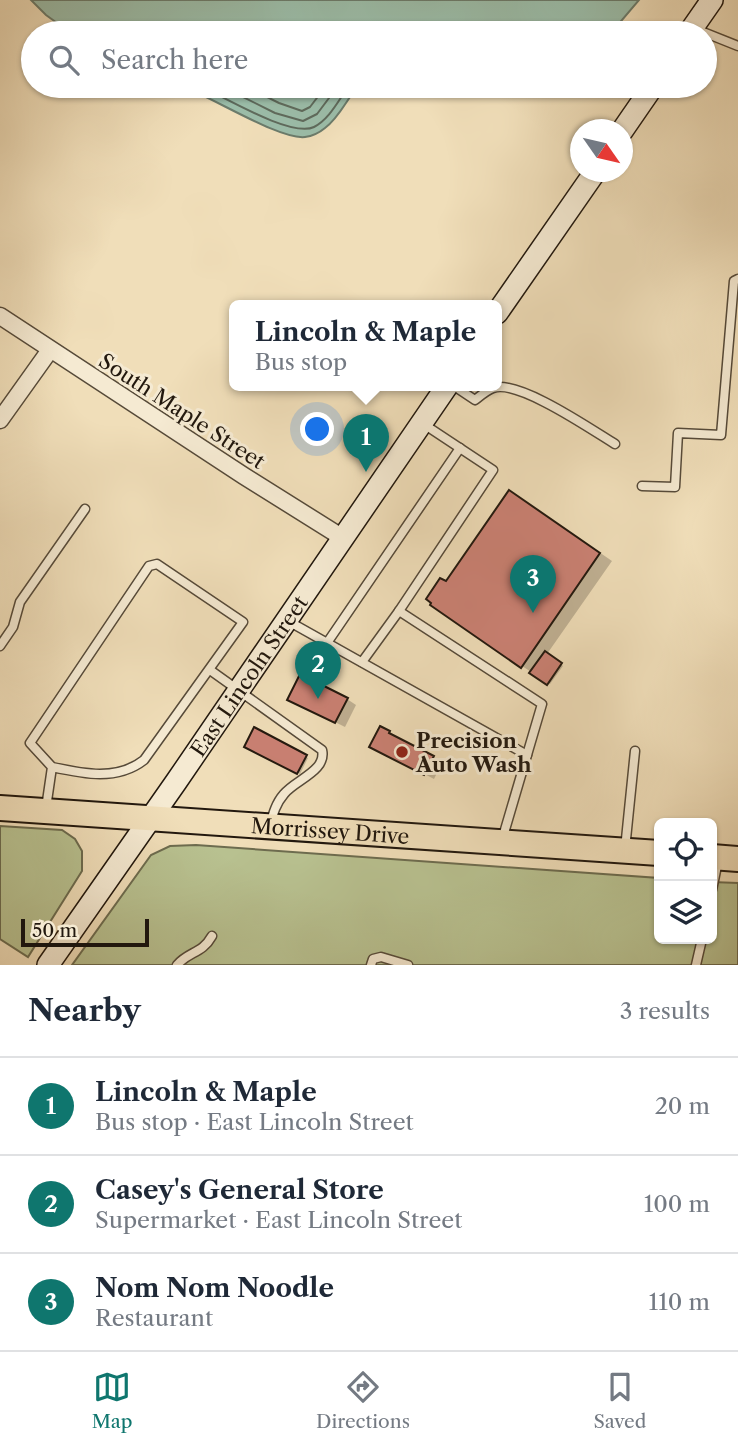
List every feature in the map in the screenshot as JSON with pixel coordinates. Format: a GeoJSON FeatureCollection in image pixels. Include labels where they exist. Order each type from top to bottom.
{"type":"FeatureCollection","features":[{"type":"Feature","properties":{"kind":"main road"},"geometry":{"type":"LineString","coordinates":[[697,21],[712,0]]}},
{"type":"Feature","properties":{"kind":"main road"},"geometry":{"type":"LineString","coordinates":[[630,119],[645,98]]}},
{"type":"Feature","properties":{"kind":"main road"},"geometry":{"type":"LineString","coordinates":[[502,306],[587,182]]}},
{"type":"Feature","properties":{"kind":"main road","name":"East Lincoln Street"},"geometry":{"type":"LineString","coordinates":[[48,965],[444,391]]}},
{"type":"Feature","properties":{"kind":"main road","name":"Morrissey Drive"},"geometry":{"type":"LineString","coordinates":[[0,808],[654,853]]}},
{"type":"Feature","properties":{"kind":"street","name":"South Maple Street"},"geometry":{"type":"LineString","coordinates":[[0,316],[344,538]]}},
{"type":"Feature","properties":{"kind":"street"},"geometry":{"type":"LineString","coordinates":[[0,420],[50,350]]}},
{"type":"Feature","properties":{"kind":"lane"},"geometry":{"type":"LineString","coordinates":[[717,39],[738,46]]}},
{"type":"Feature","properties":{"kind":"lane"},"geometry":{"type":"LineString","coordinates":[[642,486],[675,487],[678,433],[721,435],[734,281],[738,279]]}},
{"type":"Feature","properties":{"kind":"lane"},"geometry":{"type":"LineString","coordinates":[[502,388],[518,390],[552,406],[615,444]]}},
{"type":"Feature","properties":{"kind":"lane"},"geometry":{"type":"LineString","coordinates":[[462,391],[475,400],[489,391]]}},
{"type":"Feature","properties":{"kind":"lane"},"geometry":{"type":"LineString","coordinates":[[362,663],[492,470],[422,423]]}},
{"type":"Feature","properties":{"kind":"lane"},"geometry":{"type":"LineString","coordinates":[[327,643],[460,448]]}},
{"type":"Feature","properties":{"kind":"lane"},"geometry":{"type":"LineString","coordinates":[[0,646],[13,626],[20,602],[85,509]]}},
{"type":"Feature","properties":{"kind":"lane"},"geometry":{"type":"LineString","coordinates":[[157,564],[243,622],[144,760],[133,769],[113,775],[78,773],[52,767],[30,743],[149,566],[157,564]]}},
{"type":"Feature","properties":{"kind":"lane"},"geometry":{"type":"LineString","coordinates":[[399,611],[542,704],[501,843]]}},
{"type":"Feature","properties":{"kind":"lane"},"geometry":{"type":"LineString","coordinates":[[287,620],[527,755]]}},
{"type":"Feature","properties":{"kind":"lane"},"geometry":{"type":"LineString","coordinates":[[210,670],[318,745],[324,754],[316,768],[284,794],[277,804],[270,826]]}},
{"type":"Feature","properties":{"kind":"lane"},"geometry":{"type":"LineString","coordinates":[[625,851],[635,751]]}},
{"type":"Feature","properties":{"kind":"lane"},"geometry":{"type":"LineString","coordinates":[[46,811],[52,767]]}},
{"type":"Feature","properties":{"kind":"lane"},"geometry":{"type":"LineString","coordinates":[[715,881],[723,858]]}},
{"type":"Feature","properties":{"kind":"lane"},"geometry":{"type":"LineString","coordinates":[[177,965],[181,960],[205,948],[212,936]]}},
{"type":"Feature","properties":{"kind":"lane"},"geometry":{"type":"LineString","coordinates":[[696,965],[701,944]]}},
{"type":"Feature","properties":{"kind":"lane"},"geometry":{"type":"LineString","coordinates":[[371,965],[373,959],[380,957],[408,965]]}},
{"type":"Feature","properties":{"kind":"shaded area"},"geometry":{"type":"Polygon","coordinates":[[[0,826],[62,830],[75,839],[82,851],[82,871],[28,957],[0,939],[0,826]]]}},
{"type":"Feature","properties":{"kind":"shaded area"},"geometry":{"type":"Polygon","coordinates":[[[196,845],[654,878],[654,944],[717,944],[717,882],[738,883],[738,965],[72,965],[151,855],[170,846],[196,845]]]}},
{"type":"Feature","properties":{"kind":"water"},"geometry":{"type":"Polygon","coordinates":[[[31,0],[639,0],[621,21],[54,21],[31,0]]]}},
{"type":"Feature","properties":{"kind":"water"},"geometry":{"type":"Polygon","coordinates":[[[208,98],[350,98],[330,124],[311,136],[293,136],[262,125],[208,98]]]}},
{"type":"Feature","properties":{"kind":"building"},"geometry":{"type":"Polygon","coordinates":[[[509,490],[600,553],[521,668],[430,605],[426,599],[440,578],[446,581],[509,490]]]}},
{"type":"Feature","properties":{"kind":"building"},"geometry":{"type":"Polygon","coordinates":[[[545,651],[562,663],[547,685],[529,673],[545,651]]]}},
{"type":"Feature","properties":{"kind":"building"},"geometry":{"type":"Polygon","coordinates":[[[300,674],[348,698],[335,723],[287,700],[300,674]]]}},
{"type":"Feature","properties":{"kind":"building","name":"Precision Auto Wash"},"geometry":{"type":"Polygon","coordinates":[[[380,726],[434,756],[424,775],[369,747],[380,726]]]}},
{"type":"Feature","properties":{"kind":"building"},"geometry":{"type":"Polygon","coordinates":[[[254,727],[307,755],[297,774],[244,747],[254,727]]]}},
{"type":"Feature","properties":{"kind":"place","name":"Lincoln & Maple"},"geometry":{"type":"Point","coordinates":[366,472]}},
{"type":"Feature","properties":{"kind":"place","name":"Nom Nom Noodle"},"geometry":{"type":"Point","coordinates":[533,613]}},
{"type":"Feature","properties":{"kind":"place","name":"Casey's General Store"},"geometry":{"type":"Point","coordinates":[318,699]}},
{"type":"Feature","properties":{"kind":"place","name":"Precision Auto Wash"},"geometry":{"type":"Point","coordinates":[402,752]}}]}
